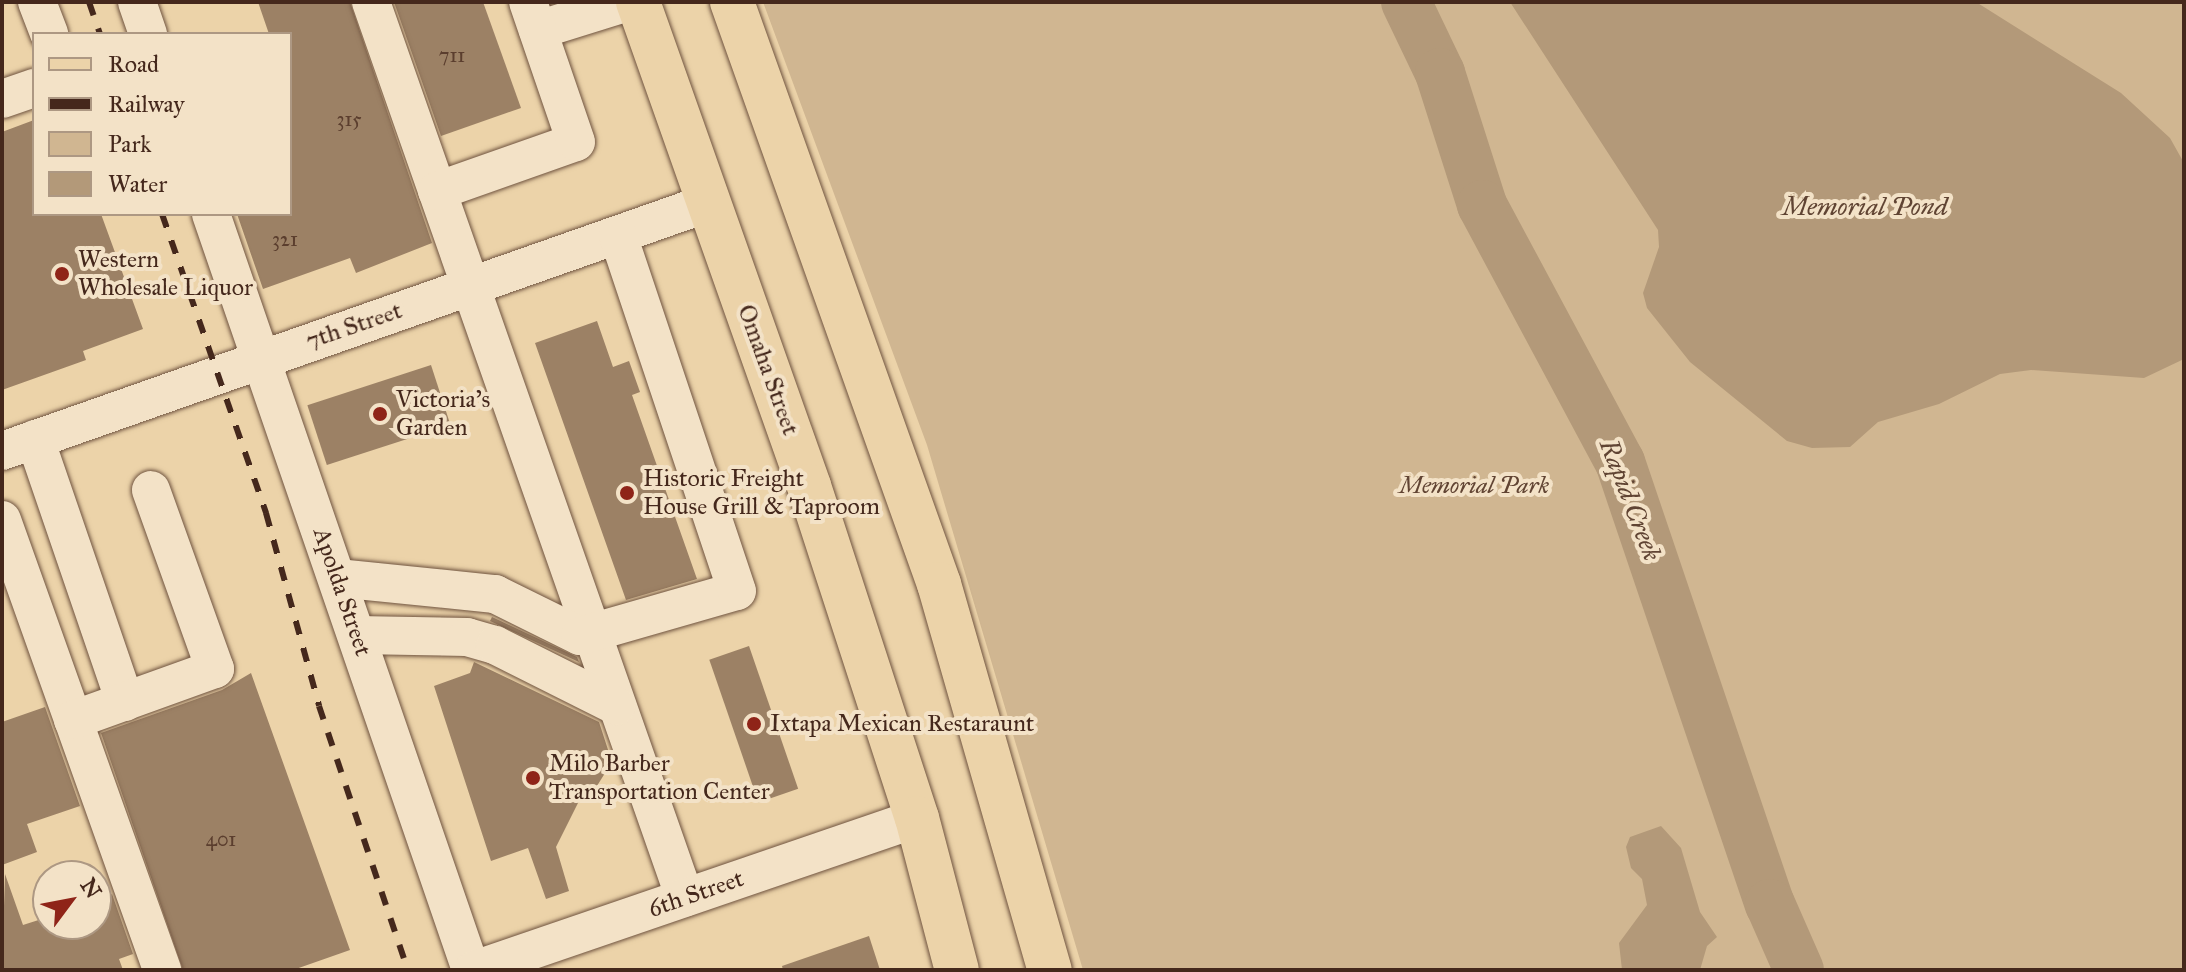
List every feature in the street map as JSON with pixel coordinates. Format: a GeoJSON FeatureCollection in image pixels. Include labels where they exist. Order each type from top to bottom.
{"type":"FeatureCollection","features":[{"type":"Feature","properties":{"kind":"main road","name":"Omaha Street"},"geometry":{"type":"LineString","coordinates":[[638,2],[809,486],[917,818],[957,970]]}},
{"type":"Feature","properties":{"kind":"main road"},"geometry":{"type":"LineString","coordinates":[[732,2],[939,584],[1050,970]]}},
{"type":"Feature","properties":{"kind":"street"},"geometry":{"type":"LineString","coordinates":[[37,2],[48,32]]}},
{"type":"Feature","properties":{"kind":"street"},"geometry":{"type":"LineString","coordinates":[[137,2],[147,32]]}},
{"type":"Feature","properties":{"kind":"street"},"geometry":{"type":"LineString","coordinates":[[371,2],[685,898]]}},
{"type":"Feature","properties":{"kind":"street"},"geometry":{"type":"LineString","coordinates":[[437,191],[576,142],[533,16],[628,2]]}},
{"type":"Feature","properties":{"kind":"street"},"geometry":{"type":"LineString","coordinates":[[2,99],[32,89]]}},
{"type":"Feature","properties":{"kind":"street","name":"7th Street"},"geometry":{"type":"LineString","coordinates":[[18,445],[708,203]]}},
{"type":"Feature","properties":{"kind":"street","name":"Apolda Street"},"geometry":{"type":"LineString","coordinates":[[212,216],[473,970]]}},
{"type":"Feature","properties":{"kind":"street"},"geometry":{"type":"LineString","coordinates":[[337,578],[495,594],[580,636],[593,636],[737,591],[618,235]]}},
{"type":"Feature","properties":{"kind":"street"},"geometry":{"type":"LineString","coordinates":[[18,445],[125,702]]}},
{"type":"Feature","properties":{"kind":"street"},"geometry":{"type":"LineString","coordinates":[[73,720],[215,669],[151,490]]}},
{"type":"Feature","properties":{"kind":"street"},"geometry":{"type":"LineString","coordinates":[[2,520],[162,970]]}},
{"type":"Feature","properties":{"kind":"street"},"geometry":{"type":"LineString","coordinates":[[357,635],[467,637],[495,645],[617,706]]}},
{"type":"Feature","properties":{"kind":"street","name":"6th Street"},"geometry":{"type":"LineString","coordinates":[[473,970],[541,959],[685,898],[917,818]]}},
{"type":"Feature","properties":{"kind":"green space","name":"Memorial Park"},"geometry":{"type":"Polygon","coordinates":[[[763,2],[2184,2],[2184,970],[1083,970],[927,445],[763,2]]]}},
{"type":"Feature","properties":{"kind":"water","name":"Memorial Pond"},"geometry":{"type":"Polygon","coordinates":[[[1510,2],[1976,2],[2121,93],[2170,138],[2184,163],[2184,359],[2144,378],[2031,370],[2000,374],[1939,404],[1878,422],[1850,447],[1812,448],[1787,441],[1690,362],[1647,308],[1643,293],[1659,247],[1658,230],[1510,2]]]}},
{"type":"Feature","properties":{"kind":"water"},"geometry":{"type":"Polygon","coordinates":[[[1661,826],[1681,848],[1700,912],[1717,937],[1707,946],[1700,970],[1622,970],[1619,943],[1647,905],[1642,879],[1631,868],[1626,847],[1630,837],[1661,826]]]}},
{"type":"Feature","properties":{"kind":"building"},"geometry":{"type":"Polygon","coordinates":[[[258,2],[350,2],[432,243],[356,273],[350,258],[263,289],[238,216],[292,216],[292,32],[268,32],[258,2]]]}},
{"type":"Feature","properties":{"kind":"building"},"geometry":{"type":"Polygon","coordinates":[[[394,2],[483,2],[521,108],[441,136],[394,2]]]}},
{"type":"Feature","properties":{"kind":"building","name":"Western Wholesale Liquor"},"geometry":{"type":"Polygon","coordinates":[[[32,121],[32,216],[102,216],[143,329],[83,351],[86,360],[2,390],[2,132],[32,121]]]}},
{"type":"Feature","properties":{"kind":"building","name":"Historic Freight House Grill & Taproom"},"geometry":{"type":"Polygon","coordinates":[[[597,321],[613,367],[629,361],[640,392],[632,395],[697,579],[626,600],[535,343],[597,321]]]}},
{"type":"Feature","properties":{"kind":"building"},"geometry":{"type":"Polygon","coordinates":[[[431,365],[450,425],[327,465],[307,405],[431,365]]]}},
{"type":"Feature","properties":{"kind":"building"},"geometry":{"type":"Polygon","coordinates":[[[492,617],[577,657],[579,662],[490,621],[492,617]]]}},
{"type":"Feature","properties":{"kind":"building","name":"Ixtapa Mexican Restaraunt"},"geometry":{"type":"Polygon","coordinates":[[[749,646],[798,789],[758,802],[709,660],[749,646]]]}},
{"type":"Feature","properties":{"kind":"building","name":"Milo Barber Transportation Center"},"geometry":{"type":"Polygon","coordinates":[[[474,662],[599,722],[612,762],[590,797],[583,793],[556,847],[569,891],[546,899],[528,848],[491,861],[434,686],[470,673],[474,662]]]}},
{"type":"Feature","properties":{"kind":"building"},"geometry":{"type":"Polygon","coordinates":[[[251,673],[350,950],[293,970],[183,970],[101,733],[222,690],[251,673]]]}},
{"type":"Feature","properties":{"kind":"building"},"geometry":{"type":"Polygon","coordinates":[[[45,707],[80,806],[27,824],[37,852],[2,865],[2,722],[45,707]]]}},
{"type":"Feature","properties":{"kind":"building"},"geometry":{"type":"Polygon","coordinates":[[[5,874],[23,925],[32,922],[32,940],[112,940],[112,894],[133,954],[119,959],[123,970],[2,970],[5,874]]]}},
{"type":"Feature","properties":{"kind":"building"},"geometry":{"type":"Polygon","coordinates":[[[869,936],[880,970],[783,970],[782,966],[869,936]]]}},
{"type":"Feature","properties":{"kind":"waterway","name":"Rapid Creek"},"geometry":{"type":"LineString","coordinates":[[1406,2],[1440,73],[1482,205],[1620,462],[1770,904],[1799,970]]}},
{"type":"Feature","properties":{"kind":"railway"},"geometry":{"type":"LineString","coordinates":[[89,2],[99,32]]}},
{"type":"Feature","properties":{"kind":"railway"},"geometry":{"type":"LineString","coordinates":[[163,216],[266,513],[319,706],[408,970]]}},
{"type":"Feature","properties":{"kind":"place","name":"Western Wholesale Liquor"},"geometry":{"type":"Point","coordinates":[62,274]}},
{"type":"Feature","properties":{"kind":"place","name":"Victoria's Garden"},"geometry":{"type":"Point","coordinates":[380,414]}},
{"type":"Feature","properties":{"kind":"place","name":"Historic Freight House Grill & Taproom"},"geometry":{"type":"Point","coordinates":[627,493]}},
{"type":"Feature","properties":{"kind":"place","name":"Ixtapa Mexican Restaraunt"},"geometry":{"type":"Point","coordinates":[754,724]}},
{"type":"Feature","properties":{"kind":"place","name":"Milo Barber Transportation Center"},"geometry":{"type":"Point","coordinates":[533,778]}}]}
